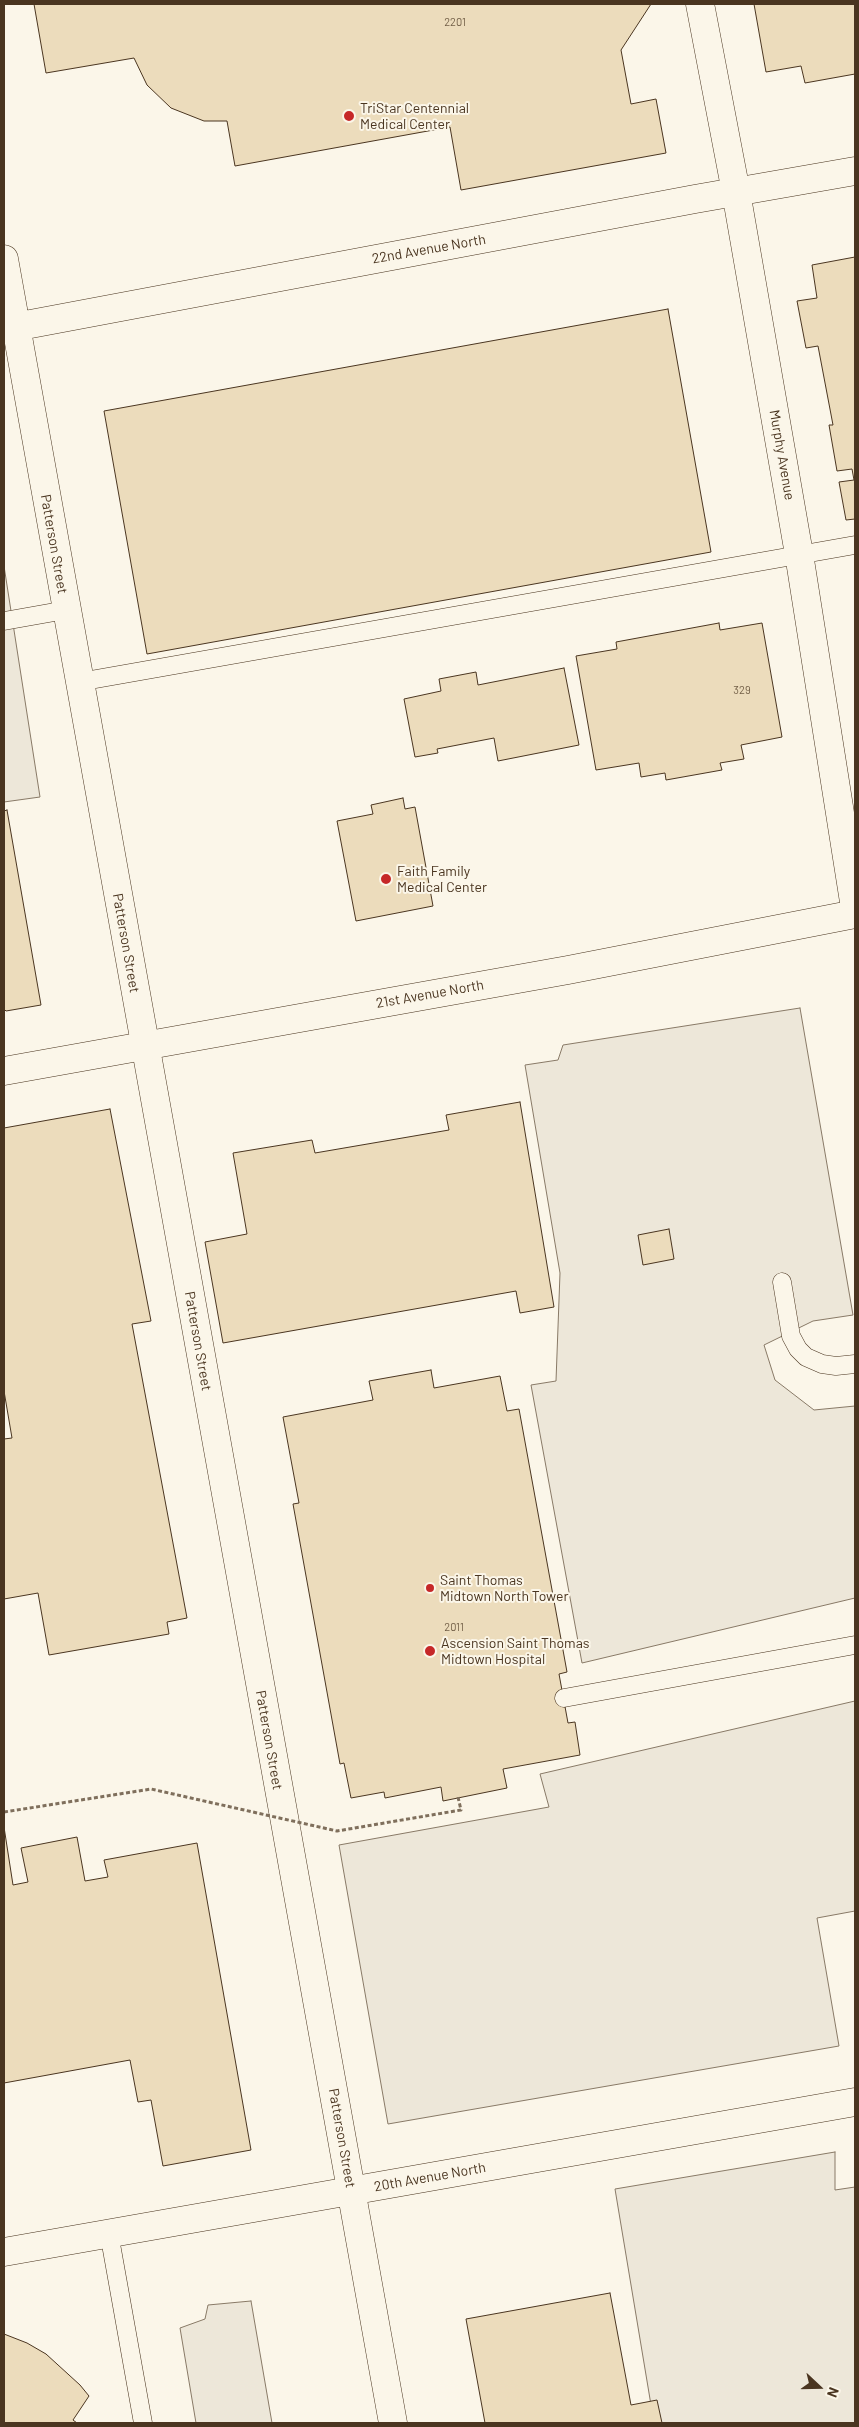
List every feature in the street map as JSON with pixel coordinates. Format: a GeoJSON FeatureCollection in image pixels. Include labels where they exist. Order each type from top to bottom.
{"type":"FeatureCollection","features":[{"type":"Feature","properties":{"kind":"street","name":"Murphy Avenue"},"geometry":{"type":"LineString","coordinates":[[700,4],[736,192],[799,554],[855,908]]}},
{"type":"Feature","properties":{"kind":"street","name":"22nd Avenue North"},"geometry":{"type":"LineString","coordinates":[[9,327],[855,171]]}},
{"type":"Feature","properties":{"kind":"street","name":"Patterson Street"},"geometry":{"type":"LineString","coordinates":[[4,259],[9,327],[66,610],[393,2423]]}},
{"type":"Feature","properties":{"kind":"street","name":"21st Avenue North"},"geometry":{"type":"LineString","coordinates":[[4,1071],[568,970],[855,914]]}},
{"type":"Feature","properties":{"kind":"street","name":"20th Avenue North"},"geometry":{"type":"LineString","coordinates":[[4,2252],[855,2102]]}},
{"type":"Feature","properties":{"kind":"lane"},"geometry":{"type":"LineString","coordinates":[[79,682],[855,544]]}},
{"type":"Feature","properties":{"kind":"lane"},"geometry":{"type":"LineString","coordinates":[[4,621],[66,610]]}},
{"type":"Feature","properties":{"kind":"lane"},"geometry":{"type":"LineString","coordinates":[[782,1282],[792,1336],[798,1349],[813,1361],[822,1364],[855,1364]]}},
{"type":"Feature","properties":{"kind":"lane"},"geometry":{"type":"LineString","coordinates":[[564,1698],[855,1645]]}},
{"type":"Feature","properties":{"kind":"lane"},"geometry":{"type":"LineString","coordinates":[[109,2233],[142,2423]]}},
{"type":"Feature","properties":{"kind":"path"},"geometry":{"type":"LineString","coordinates":[[4,1812],[151,1789],[337,1831],[461,1810],[458,1798]]}},
{"type":"Feature","properties":{"kind":"shaded area"},"geometry":{"type":"Polygon","coordinates":[[[4,566],[40,797],[4,802],[4,566]]]}},
{"type":"Feature","properties":{"kind":"shaded area"},"geometry":{"type":"Polygon","coordinates":[[[800,1008],[853,1315],[813,1321],[764,1345],[775,1380],[814,1410],[855,1406],[855,1598],[582,1663],[531,1385],[556,1381],[560,1273],[525,1065],[558,1060],[563,1045],[800,1008]]]}},
{"type":"Feature","properties":{"kind":"shaded area"},"geometry":{"type":"Polygon","coordinates":[[[855,1701],[855,1911],[817,1918],[839,2046],[388,2124],[339,1845],[549,1807],[540,1774],[855,1701]]]}},
{"type":"Feature","properties":{"kind":"shaded area"},"geometry":{"type":"Polygon","coordinates":[[[835,2152],[835,2190],[855,2187],[855,2423],[654,2423],[615,2189],[835,2152]]]}},
{"type":"Feature","properties":{"kind":"shaded area"},"geometry":{"type":"Polygon","coordinates":[[[251,2301],[272,2423],[196,2423],[180,2328],[205,2319],[208,2305],[251,2301]]]}},
{"type":"Feature","properties":{"kind":"building"},"geometry":{"type":"Polygon","coordinates":[[[34,4],[651,4],[621,50],[631,104],[656,99],[666,153],[461,190],[450,127],[235,166],[227,121],[204,121],[171,108],[147,85],[134,58],[46,73],[34,4]]]}},
{"type":"Feature","properties":{"kind":"building"},"geometry":{"type":"Polygon","coordinates":[[[754,4],[855,4],[855,74],[805,83],[801,66],[766,72],[754,4]]]}},
{"type":"Feature","properties":{"kind":"building"},"geometry":{"type":"Polygon","coordinates":[[[855,257],[855,519],[846,520],[839,482],[854,480],[852,469],[837,471],[829,425],[833,425],[818,346],[806,348],[797,301],[817,298],[812,265],[855,257]]]}},
{"type":"Feature","properties":{"kind":"building"},"geometry":{"type":"Polygon","coordinates":[[[668,309],[711,552],[147,654],[104,411],[668,309]]]}},
{"type":"Feature","properties":{"kind":"building"},"geometry":{"type":"Polygon","coordinates":[[[719,623],[720,630],[762,623],[782,737],[741,745],[744,759],[720,763],[722,770],[666,780],[665,773],[641,777],[639,763],[596,770],[576,656],[617,649],[616,642],[719,623]]]}},
{"type":"Feature","properties":{"kind":"building"},"geometry":{"type":"Polygon","coordinates":[[[564,668],[579,745],[498,761],[494,738],[437,749],[438,753],[415,757],[404,699],[441,691],[439,679],[476,672],[478,685],[564,668]]]}},
{"type":"Feature","properties":{"kind":"building"},"geometry":{"type":"Polygon","coordinates":[[[403,798],[405,809],[415,807],[433,906],[356,921],[337,821],[373,814],[371,805],[403,798]]]}},
{"type":"Feature","properties":{"kind":"building"},"geometry":{"type":"Polygon","coordinates":[[[7,810],[41,1005],[6,1011],[4,1009],[4,811],[7,810]]]}},
{"type":"Feature","properties":{"kind":"building"},"geometry":{"type":"Polygon","coordinates":[[[520,1102],[554,1307],[520,1313],[516,1291],[223,1343],[205,1242],[247,1234],[233,1153],[312,1140],[315,1153],[449,1130],[446,1115],[520,1102]]]}},
{"type":"Feature","properties":{"kind":"building"},"geometry":{"type":"Polygon","coordinates":[[[110,1109],[151,1321],[132,1324],[187,1618],[167,1622],[169,1634],[49,1655],[38,1593],[4,1599],[4,1439],[12,1438],[4,1391],[4,1128],[110,1109]]]}},
{"type":"Feature","properties":{"kind":"building"},"geometry":{"type":"Polygon","coordinates":[[[669,1229],[674,1259],[643,1265],[638,1235],[669,1229]]]}},
{"type":"Feature","properties":{"kind":"building","name":"Saint Thomas Midtown North Tower"},"geometry":{"type":"Polygon","coordinates":[[[431,1370],[434,1388],[500,1376],[507,1411],[519,1409],[567,1672],[559,1674],[568,1723],[575,1722],[580,1755],[503,1769],[507,1788],[443,1801],[441,1787],[385,1798],[384,1792],[351,1798],[344,1763],[340,1764],[293,1504],[299,1503],[283,1417],[373,1400],[369,1381],[431,1370]]]}},
{"type":"Feature","properties":{"kind":"building"},"geometry":{"type":"Polygon","coordinates":[[[4,1827],[13,1885],[28,1882],[21,1848],[77,1837],[85,1881],[108,1877],[104,1860],[197,1843],[251,2150],[163,2166],[151,2100],[138,2102],[130,2060],[4,2083],[4,1827]]]}},
{"type":"Feature","properties":{"kind":"building"},"geometry":{"type":"Polygon","coordinates":[[[610,2293],[631,2405],[657,2400],[662,2423],[485,2423],[466,2319],[610,2293]]]}},
{"type":"Feature","properties":{"kind":"building"},"geometry":{"type":"Polygon","coordinates":[[[4,2334],[27,2343],[46,2354],[80,2385],[89,2396],[73,2420],[77,2423],[4,2423],[4,2334]]]}},
{"type":"Feature","properties":{"kind":"place","name":"TriStar Centennial Medical Center"},"geometry":{"type":"Point","coordinates":[349,116]}},
{"type":"Feature","properties":{"kind":"place","name":"Faith Family Medical Center"},"geometry":{"type":"Point","coordinates":[386,879]}},
{"type":"Feature","properties":{"kind":"place","name":"Saint Thomas Midtown North Tower"},"geometry":{"type":"Point","coordinates":[430,1588]}},
{"type":"Feature","properties":{"kind":"place","name":"Ascension Saint Thomas Midtown Hospital"},"geometry":{"type":"Point","coordinates":[430,1651]}}]}
